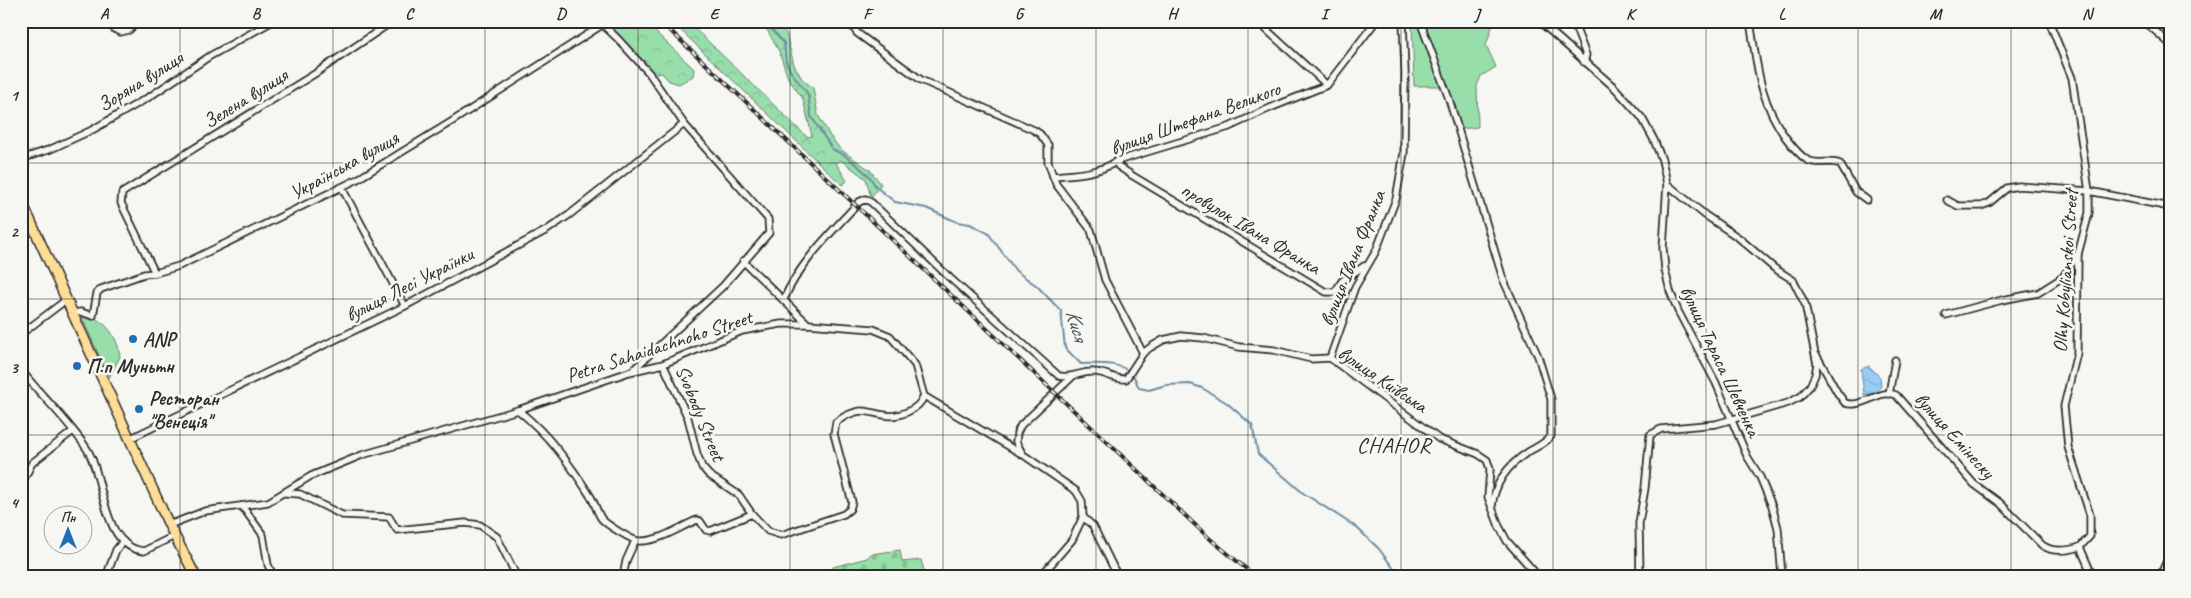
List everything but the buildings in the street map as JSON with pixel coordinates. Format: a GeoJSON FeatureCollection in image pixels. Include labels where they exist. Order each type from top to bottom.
{"type":"FeatureCollection","features":[{"type":"Feature","properties":{"kind":"main road"},"geometry":{"type":"LineString","coordinates":[[21,200],[168,525],[196,577]]}},
{"type":"Feature","properties":{"kind":"street"},"geometry":{"type":"LineString","coordinates":[[108,21],[116,30],[124,32],[139,21]]}},
{"type":"Feature","properties":{"kind":"street","name":"Зоряна вулиця"},"geometry":{"type":"LineString","coordinates":[[21,159],[51,149],[92,130],[149,97],[210,56],[273,21]]}},
{"type":"Feature","properties":{"kind":"street","name":"Зелена вулиця"},"geometry":{"type":"LineString","coordinates":[[155,273],[122,204],[120,196],[124,191],[316,73],[393,21]]}},
{"type":"Feature","properties":{"kind":"street"},"geometry":{"type":"LineString","coordinates":[[849,21],[857,34],[921,80],[1039,133],[1048,145],[1048,160],[1058,188],[1090,228],[1105,280],[1143,353]]}},
{"type":"Feature","properties":{"kind":"street"},"geometry":{"type":"LineString","coordinates":[[1257,21],[1327,86],[1376,21]]}},
{"type":"Feature","properties":{"kind":"street","name":"вулиця Івана Франка"},"geometry":{"type":"LineString","coordinates":[[1330,358],[1355,287],[1367,263],[1376,251],[1396,199],[1404,153],[1405,72],[1403,21]]}},
{"type":"Feature","properties":{"kind":"street"},"geometry":{"type":"LineString","coordinates":[[1420,21],[1449,99],[1503,279],[1538,356],[1551,398],[1550,436],[1543,443],[1522,456],[1504,473],[1495,491],[1492,508]]}},
{"type":"Feature","properties":{"kind":"street","name":"вулиця Тараса Шевченка"},"geometry":{"type":"LineString","coordinates":[[1540,21],[1615,88],[1635,109],[1649,128],[1662,160],[1667,184],[1663,248],[1668,286],[1678,311],[1713,377],[1774,511],[1780,540],[1782,577]]}},
{"type":"Feature","properties":{"kind":"street"},"geometry":{"type":"LineString","coordinates":[[1573,21],[1586,55],[1584,62]]}},
{"type":"Feature","properties":{"kind":"street"},"geometry":{"type":"LineString","coordinates":[[1750,21],[1763,95],[1774,121],[1796,151],[1807,160],[1817,163],[1833,162],[1840,164],[1856,192],[1867,200]]}},
{"type":"Feature","properties":{"kind":"street","name":"Olhy Kobylianskoi Street"},"geometry":{"type":"LineString","coordinates":[[2049,21],[2072,78],[2089,191],[2090,213],[2078,254],[2077,353],[2064,406],[2068,446],[2090,515],[2090,536],[2080,547]]}},
{"type":"Feature","properties":{"kind":"street"},"geometry":{"type":"LineString","coordinates":[[2144,21],[2170,44]]}},
{"type":"Feature","properties":{"kind":"street"},"geometry":{"type":"LineString","coordinates":[[600,23],[617,38],[649,73],[684,124],[768,219],[768,233],[723,286],[630,372]]}},
{"type":"Feature","properties":{"kind":"street","name":"Українська вулиця"},"geometry":{"type":"LineString","coordinates":[[72,314],[81,312],[94,316],[97,293],[101,288],[144,274],[180,266],[342,188],[452,122],[600,23]]}},
{"type":"Feature","properties":{"kind":"street","name":"вулиця Штефана Великого"},"geometry":{"type":"LineString","coordinates":[[1053,176],[1107,168],[1117,162],[1229,127],[1270,108],[1327,86]]}},
{"type":"Feature","properties":{"kind":"street","name":"вулиця Лесі Українки"},"geometry":{"type":"LineString","coordinates":[[129,438],[405,306],[553,226],[684,124]]}},
{"type":"Feature","properties":{"kind":"street","name":"провулок Івана Франка"},"geometry":{"type":"LineString","coordinates":[[1117,162],[1118,166],[1133,176],[1327,292],[1335,292],[1342,281],[1367,263]]}},
{"type":"Feature","properties":{"kind":"street"},"geometry":{"type":"LineString","coordinates":[[1640,577],[1639,523],[1645,488],[1650,435],[1661,429],[1711,424],[1781,406],[1800,397],[1810,386],[1815,375],[1816,353],[1805,304],[1794,281],[1774,268],[1739,238],[1705,215],[1667,184]]}},
{"type":"Feature","properties":{"kind":"street"},"geometry":{"type":"LineString","coordinates":[[1947,200],[1958,206],[1981,206],[1989,203],[2005,189],[2012,186],[2089,191],[2170,207]]}},
{"type":"Feature","properties":{"kind":"street"},"geometry":{"type":"LineString","coordinates":[[342,188],[405,306]]}},
{"type":"Feature","properties":{"kind":"street"},"geometry":{"type":"LineString","coordinates":[[784,300],[794,277],[859,202],[867,200],[1051,371],[1061,377],[1073,376]]}},
{"type":"Feature","properties":{"kind":"street"},"geometry":{"type":"LineString","coordinates":[[1946,315],[2002,300],[2038,294],[2060,279],[2078,254]]}},
{"type":"Feature","properties":{"kind":"street"},"geometry":{"type":"LineString","coordinates":[[743,261],[808,324]]}},
{"type":"Feature","properties":{"kind":"street"},"geometry":{"type":"LineString","coordinates":[[21,334],[66,300]]}},
{"type":"Feature","properties":{"kind":"street","name":"Petra Sahaidachnoho Street"},"geometry":{"type":"LineString","coordinates":[[168,525],[204,511],[268,502],[311,476],[362,455],[518,410],[630,372],[663,364],[742,331],[781,324],[873,329],[890,336],[915,365],[924,396]]}},
{"type":"Feature","properties":{"kind":"street","name":"вулиця Київська"},"geometry":{"type":"LineString","coordinates":[[1073,376],[1094,372],[1120,379],[1128,377],[1143,353],[1163,340],[1187,336],[1210,339],[1239,347],[1274,350],[1311,359],[1330,358],[1439,439],[1478,454],[1487,460],[1490,469],[1488,494],[1492,508],[1508,541],[1539,577]]}},
{"type":"Feature","properties":{"kind":"street","name":"вулиця Емінеску"},"geometry":{"type":"LineString","coordinates":[[1816,353],[1844,403],[1854,404],[1889,394],[1898,397],[1978,488],[2000,503],[2042,545],[2059,551],[2080,547]]}},
{"type":"Feature","properties":{"kind":"street"},"geometry":{"type":"LineString","coordinates":[[1889,394],[1895,360]]}},
{"type":"Feature","properties":{"kind":"street","name":"Svobody Street"},"geometry":{"type":"LineString","coordinates":[[663,364],[688,418],[702,468],[709,475],[739,495],[752,514],[768,531],[781,535],[847,513],[851,508],[852,502],[834,434],[836,422],[849,414],[861,411],[885,416],[899,414],[916,406],[924,396]]}},
{"type":"Feature","properties":{"kind":"street"},"geometry":{"type":"LineString","coordinates":[[21,370],[89,453],[97,473],[106,511],[123,541],[134,549],[144,551],[174,536]]}},
{"type":"Feature","properties":{"kind":"street"},"geometry":{"type":"LineString","coordinates":[[1025,456],[1016,442],[1019,428],[1073,376]]}},
{"type":"Feature","properties":{"kind":"street"},"geometry":{"type":"LineString","coordinates":[[924,396],[1025,456],[1076,491],[1082,501],[1083,517],[1072,540],[1040,577]]}},
{"type":"Feature","properties":{"kind":"street"},"geometry":{"type":"LineString","coordinates":[[518,410],[542,431],[562,454],[591,497],[603,520],[635,541],[649,540],[696,520],[700,521],[706,530],[711,531],[752,514]]}},
{"type":"Feature","properties":{"kind":"street"},"geometry":{"type":"LineString","coordinates":[[21,485],[32,463],[73,432]]}},
{"type":"Feature","properties":{"kind":"street"},"geometry":{"type":"LineString","coordinates":[[284,493],[300,494],[342,515],[388,517],[397,530],[465,523],[480,525],[497,537],[517,577]]}},
{"type":"Feature","properties":{"kind":"street"},"geometry":{"type":"LineString","coordinates":[[242,506],[263,535],[268,564],[274,577]]}},
{"type":"Feature","properties":{"kind":"street"},"geometry":{"type":"LineString","coordinates":[[1083,517],[1093,526],[1118,577]]}},
{"type":"Feature","properties":{"kind":"street"},"geometry":{"type":"LineString","coordinates":[[106,577],[113,556],[123,541]]}},
{"type":"Feature","properties":{"kind":"street"},"geometry":{"type":"LineString","coordinates":[[624,577],[626,561],[635,541]]}},
{"type":"Feature","properties":{"kind":"street"},"geometry":{"type":"LineString","coordinates":[[2080,547],[2093,577]]}},
{"type":"Feature","properties":{"kind":"street"},"geometry":{"type":"LineString","coordinates":[[2160,577],[2170,553]]}},
{"type":"Feature","properties":{"kind":"green space"},"geometry":{"type":"Polygon","coordinates":[[[606,21],[644,21],[694,69],[693,76],[679,84],[669,81],[662,73],[653,74],[606,21]]]}},
{"type":"Feature","properties":{"kind":"green space"},"geometry":{"type":"Polygon","coordinates":[[[671,21],[687,21],[807,137],[812,136],[803,99],[788,78],[779,51],[760,21],[776,21],[786,33],[794,65],[802,79],[813,88],[818,115],[830,136],[840,149],[870,170],[881,184],[871,197],[866,179],[841,160],[836,163],[847,181],[842,185],[671,21]]]}},
{"type":"Feature","properties":{"kind":"green space"},"geometry":{"type":"Polygon","coordinates":[[[1412,21],[1494,21],[1486,45],[1496,67],[1481,76],[1477,86],[1478,127],[1461,129],[1449,90],[1440,86],[1414,86],[1412,21]]]}},
{"type":"Feature","properties":{"kind":"green space"},"geometry":{"type":"Polygon","coordinates":[[[82,317],[97,319],[103,323],[117,342],[120,357],[109,378],[82,317]]]}},
{"type":"Feature","properties":{"kind":"green space"},"geometry":{"type":"Polygon","coordinates":[[[900,550],[902,562],[921,560],[926,577],[833,577],[833,567],[867,558],[871,554],[900,550]]]}},
{"type":"Feature","properties":{"kind":"water"},"geometry":{"type":"Polygon","coordinates":[[[1869,366],[1880,377],[1881,386],[1877,392],[1864,395],[1861,369],[1869,366]]]}},
{"type":"Feature","properties":{"kind":"waterway","name":"Кися"},"geometry":{"type":"LineString","coordinates":[[764,21],[784,43],[786,62],[791,72],[808,94],[811,116],[832,149],[857,165],[870,177],[876,187],[895,202],[926,208],[957,222],[970,224],[988,233],[1016,271],[1037,286],[1061,311],[1065,348],[1081,364],[1108,364],[1121,367],[1132,374],[1139,388],[1149,390],[1166,385],[1190,384],[1202,388],[1227,403],[1252,425],[1258,454],[1303,493],[1356,527],[1379,549],[1400,577]]}},
{"type":"Feature","properties":{"kind":"railway"},"geometry":{"type":"LineString","coordinates":[[660,21],[1209,538],[1256,577]]}},
{"type":"Feature","properties":{"kind":"place","name":"ANP"},"geometry":{"type":"Point","coordinates":[133,339]}},
{"type":"Feature","properties":{"kind":"place","name":"П.п Муньтн"},"geometry":{"type":"Point","coordinates":[77,366]}},
{"type":"Feature","properties":{"kind":"place","name":"Ресторан \"Венеція\""},"geometry":{"type":"Point","coordinates":[139,409]}},
{"type":"Feature","properties":{"kind":"district","name":"CHAHOR"},"geometry":{"type":"Point","coordinates":[1394,444]}}]}
